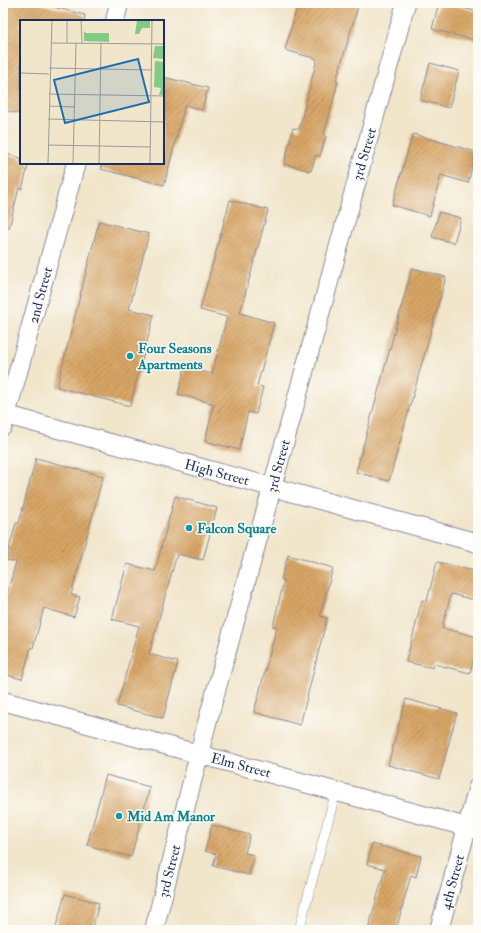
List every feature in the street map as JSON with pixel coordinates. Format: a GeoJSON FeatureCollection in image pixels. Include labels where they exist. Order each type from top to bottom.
{"type":"FeatureCollection","features":[{"type":"Feature","properties":{"kind":"street"},"geometry":{"type":"LineString","coordinates":[[114,20],[119,3]]}},
{"type":"Feature","properties":{"kind":"street","name":"3rd Street"},"geometry":{"type":"LineString","coordinates":[[154,930],[199,754],[406,3]]}},
{"type":"Feature","properties":{"kind":"street","name":"2nd Street"},"geometry":{"type":"LineString","coordinates":[[4,418],[76,164]]}},
{"type":"Feature","properties":{"kind":"street","name":"High Street"},"geometry":{"type":"LineString","coordinates":[[4,418],[272,487],[478,543]]}},
{"type":"Feature","properties":{"kind":"street","name":"Elm Street"},"geometry":{"type":"LineString","coordinates":[[3,701],[472,828]]}},
{"type":"Feature","properties":{"kind":"street","name":"4th Street"},"geometry":{"type":"LineString","coordinates":[[439,930],[472,828],[478,787]]}},
{"type":"Feature","properties":{"kind":"lane"},"geometry":{"type":"LineString","coordinates":[[298,930],[336,791]]}},
{"type":"Feature","properties":{"kind":"building"},"geometry":{"type":"Polygon","coordinates":[[[8,3],[37,3],[85,15],[84,20],[20,20],[20,114],[3,110],[3,23],[8,3]]]}},
{"type":"Feature","properties":{"kind":"building"},"geometry":{"type":"Polygon","coordinates":[[[298,3],[359,3],[336,81],[338,82],[324,135],[326,136],[320,156],[316,155],[311,171],[284,164],[293,128],[299,129],[317,59],[285,50],[298,3]]]}},
{"type":"Feature","properties":{"kind":"building"},"geometry":{"type":"Polygon","coordinates":[[[439,3],[445,3],[478,12],[478,41],[432,29],[439,3]]]}},
{"type":"Feature","properties":{"kind":"building"},"geometry":{"type":"Polygon","coordinates":[[[430,63],[459,71],[449,108],[420,100],[430,63]]]}},
{"type":"Feature","properties":{"kind":"building"},"geometry":{"type":"Polygon","coordinates":[[[164,77],[208,88],[202,110],[185,105],[164,185],[101,169],[102,164],[164,164],[164,77]]]}},
{"type":"Feature","properties":{"kind":"building"},"geometry":{"type":"Polygon","coordinates":[[[413,134],[476,152],[468,183],[441,175],[430,216],[392,205],[413,134]]]}},
{"type":"Feature","properties":{"kind":"building"},"geometry":{"type":"Polygon","coordinates":[[[3,153],[20,158],[20,164],[29,164],[22,189],[19,188],[9,228],[3,227],[3,153]]]}},
{"type":"Feature","properties":{"kind":"building"},"geometry":{"type":"Polygon","coordinates":[[[230,200],[268,210],[240,313],[274,323],[257,386],[263,387],[256,414],[248,412],[239,450],[205,441],[214,404],[178,394],[185,367],[212,374],[227,317],[200,310],[230,200]]]}},
{"type":"Feature","properties":{"kind":"building"},"geometry":{"type":"Polygon","coordinates":[[[439,212],[461,218],[454,243],[432,237],[439,212]]]}},
{"type":"Feature","properties":{"kind":"building"},"geometry":{"type":"Polygon","coordinates":[[[99,221],[149,234],[129,309],[154,315],[130,406],[57,387],[99,221]]]}},
{"type":"Feature","properties":{"kind":"building"},"geometry":{"type":"Polygon","coordinates":[[[412,268],[446,277],[389,481],[356,472],[412,268]]]}},
{"type":"Feature","properties":{"kind":"building"},"geometry":{"type":"Polygon","coordinates":[[[36,458],[103,476],[71,595],[80,597],[74,617],[44,608],[33,648],[31,647],[22,679],[3,674],[3,608],[16,562],[6,560],[16,523],[19,523],[36,458]]]}},
{"type":"Feature","properties":{"kind":"building"},"geometry":{"type":"Polygon","coordinates":[[[175,496],[217,508],[203,560],[177,554],[149,654],[178,662],[163,718],[117,706],[139,626],[112,619],[127,564],[155,571],[175,496]]]}},
{"type":"Feature","properties":{"kind":"building"},"geometry":{"type":"Polygon","coordinates":[[[288,555],[333,568],[320,616],[327,618],[300,725],[254,712],[277,627],[273,626],[284,580],[281,579],[288,555]]]}},
{"type":"Feature","properties":{"kind":"building"},"geometry":{"type":"Polygon","coordinates":[[[437,562],[478,572],[478,601],[451,594],[442,628],[478,637],[478,643],[470,673],[434,664],[433,668],[406,662],[422,600],[427,601],[437,562]]]}},
{"type":"Feature","properties":{"kind":"building"},"geometry":{"type":"Polygon","coordinates":[[[406,699],[457,713],[439,779],[388,765],[406,699]]]}},
{"type":"Feature","properties":{"kind":"building","name":"Mid Am Manor"},"geometry":{"type":"Polygon","coordinates":[[[106,775],[150,787],[131,857],[87,845],[106,775]]]}},
{"type":"Feature","properties":{"kind":"building"},"geometry":{"type":"Polygon","coordinates":[[[212,825],[250,835],[245,853],[254,855],[249,875],[213,866],[216,854],[205,851],[212,825]]]}},
{"type":"Feature","properties":{"kind":"building"},"geometry":{"type":"Polygon","coordinates":[[[372,844],[421,856],[416,877],[411,875],[396,930],[368,930],[385,869],[367,864],[372,844]]]}},
{"type":"Feature","properties":{"kind":"building"},"geometry":{"type":"Polygon","coordinates":[[[65,894],[99,903],[92,930],[55,930],[65,894]]]}},
{"type":"Feature","properties":{"kind":"place","name":"Four Seasons Apartments"},"geometry":{"type":"Point","coordinates":[130,356]}},
{"type":"Feature","properties":{"kind":"place","name":"Falcon Square"},"geometry":{"type":"Point","coordinates":[189,528]}},
{"type":"Feature","properties":{"kind":"place","name":"Mid Am Manor"},"geometry":{"type":"Point","coordinates":[119,816]}}]}
